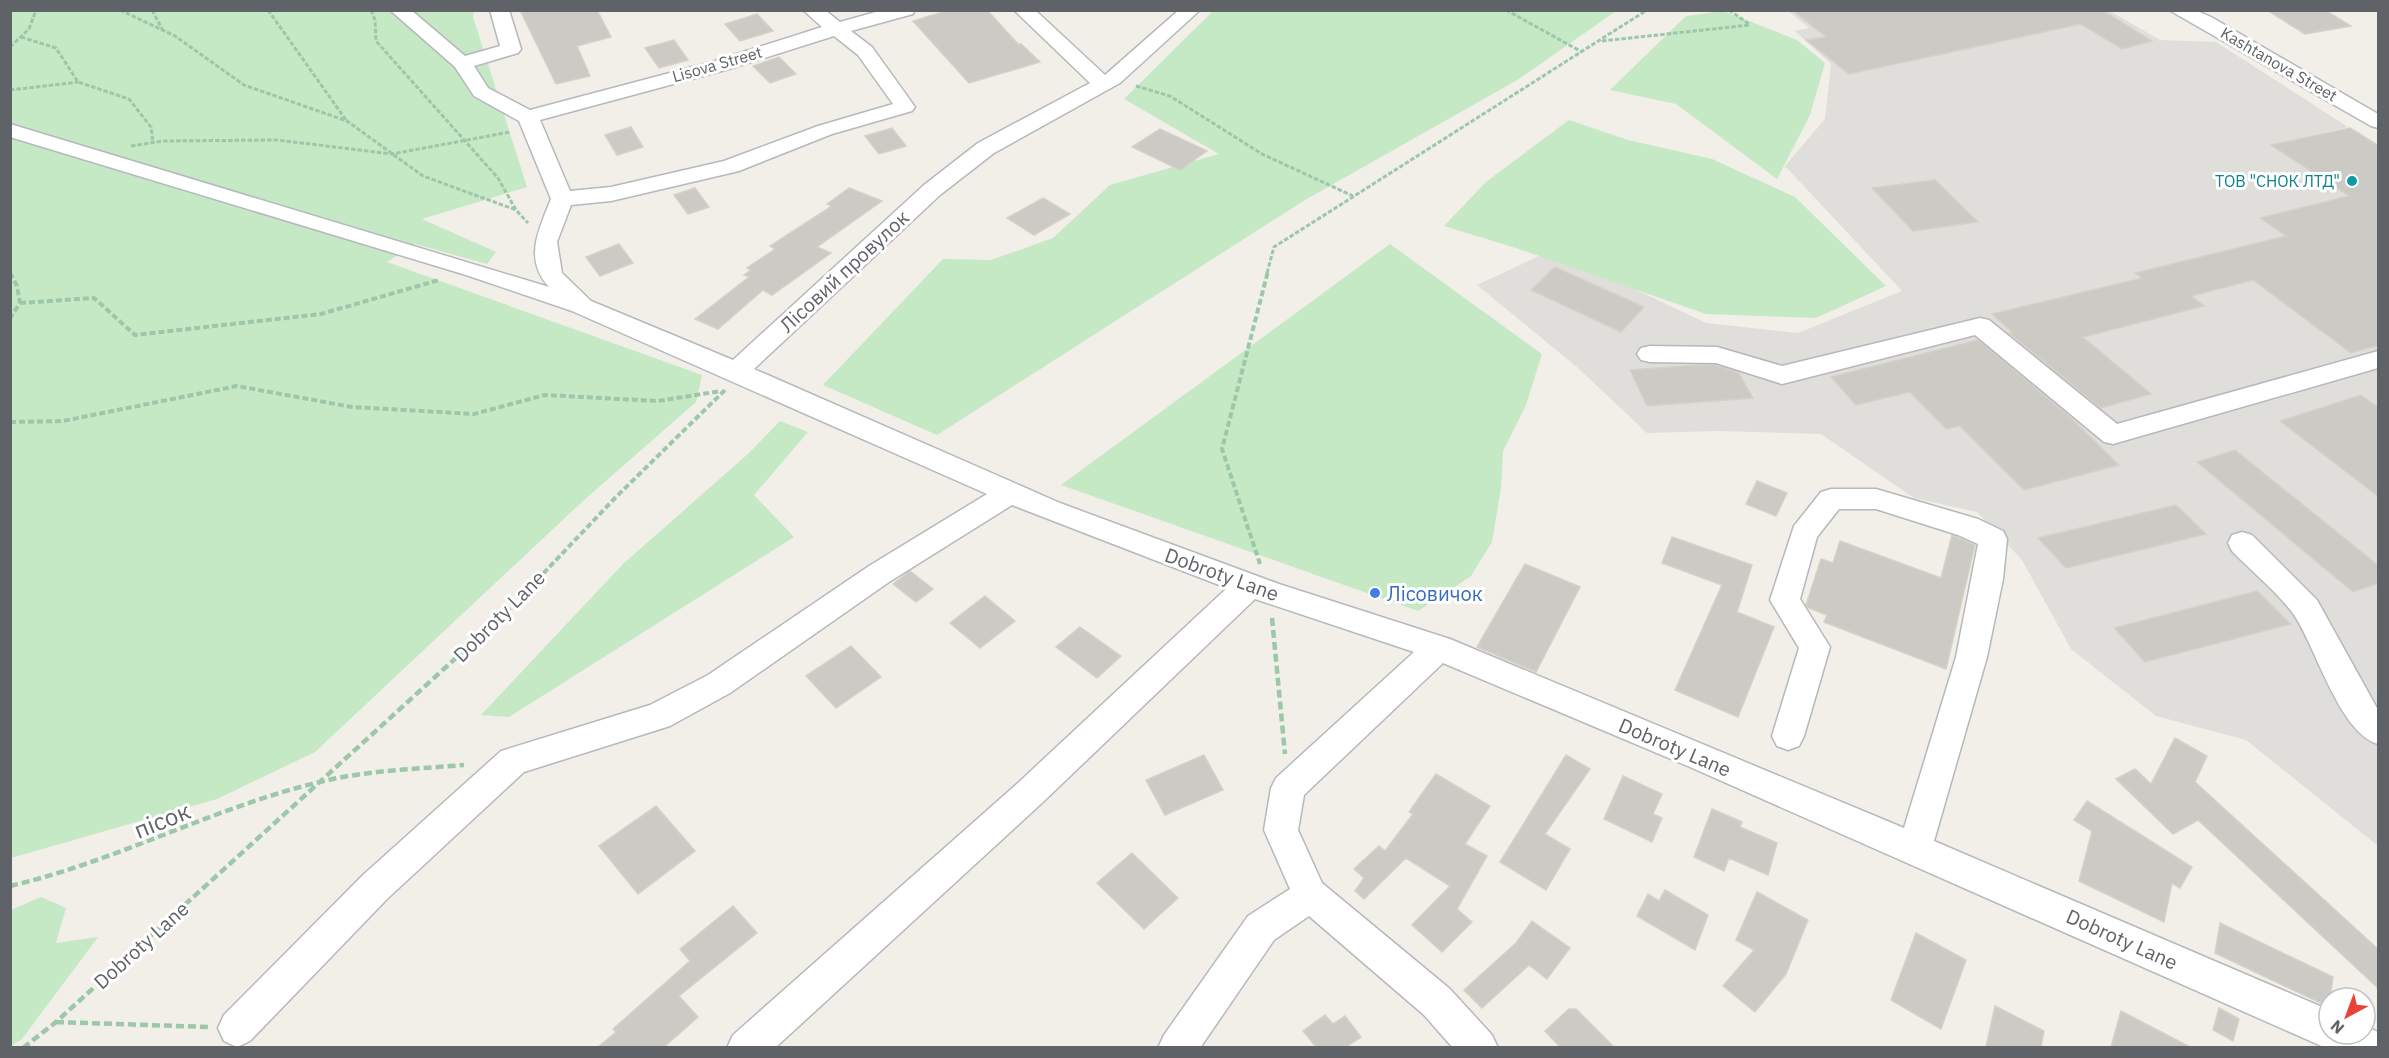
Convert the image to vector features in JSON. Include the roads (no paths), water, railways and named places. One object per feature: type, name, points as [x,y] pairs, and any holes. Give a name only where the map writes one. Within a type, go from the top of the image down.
[{"type":"street","points":[[399,10],[462,63],[481,92],[530,122],[562,199],[545,243],[552,275],[582,307]]},
{"type":"street","points":[[462,63],[511,49],[499,10]]},
{"type":"street","points":[[562,199],[611,194],[731,166],[825,130],[905,107],[866,51],[812,10]]},
{"type":"street","name":"Lisova Street","points":[[530,122],[906,10]]},
{"type":"street","points":[[1023,10],[1108,81]]},
{"type":"street","name":"Лісовий провулок","points":[[731,381],[932,190],[986,148],[1108,81],[1191,10]]},
{"type":"street","name":"Kashtanova Street","points":[[2178,10],[2199,16],[2379,122]]},
{"type":"street","points":[[10,130],[474,270],[582,307],[731,381]]},
{"type":"street","points":[[1650,354],[1717,355],[1782,375],[1980,326],[2113,435],[2372,368]]},
{"type":"street","name":"Dobroty Lane","points":[[731,381],[1010,493],[1260,588],[1439,648],[1915,849],[2317,1024]]},
{"type":"street","points":[[237,1028],[375,887],[513,761],[659,716],[719,684],[879,574],[1010,493]]},
{"type":"street","points":[[1788,736],[1815,647],[1785,600],[1804,534],[1831,499],[1876,499],[1968,527],[1994,539],[1989,582],[1968,673],[1915,849]]},
{"type":"street","points":[[2242,543],[2306,608],[2363,716],[2379,730]]},
{"type":"street","points":[[746,1047],[1260,588]]},
{"type":"street","points":[[1439,648],[1288,788],[1281,830],[1310,894],[1437,1002],[1479,1047]]},
{"type":"street","points":[[1177,1047],[1261,928],[1310,894]]},
{"type":"place","name":"ТОВ \"СНОК ЛТД\"","points":[[2352,181]]},
{"type":"place","name":"Лісовичок","points":[[1375,593]]}]
